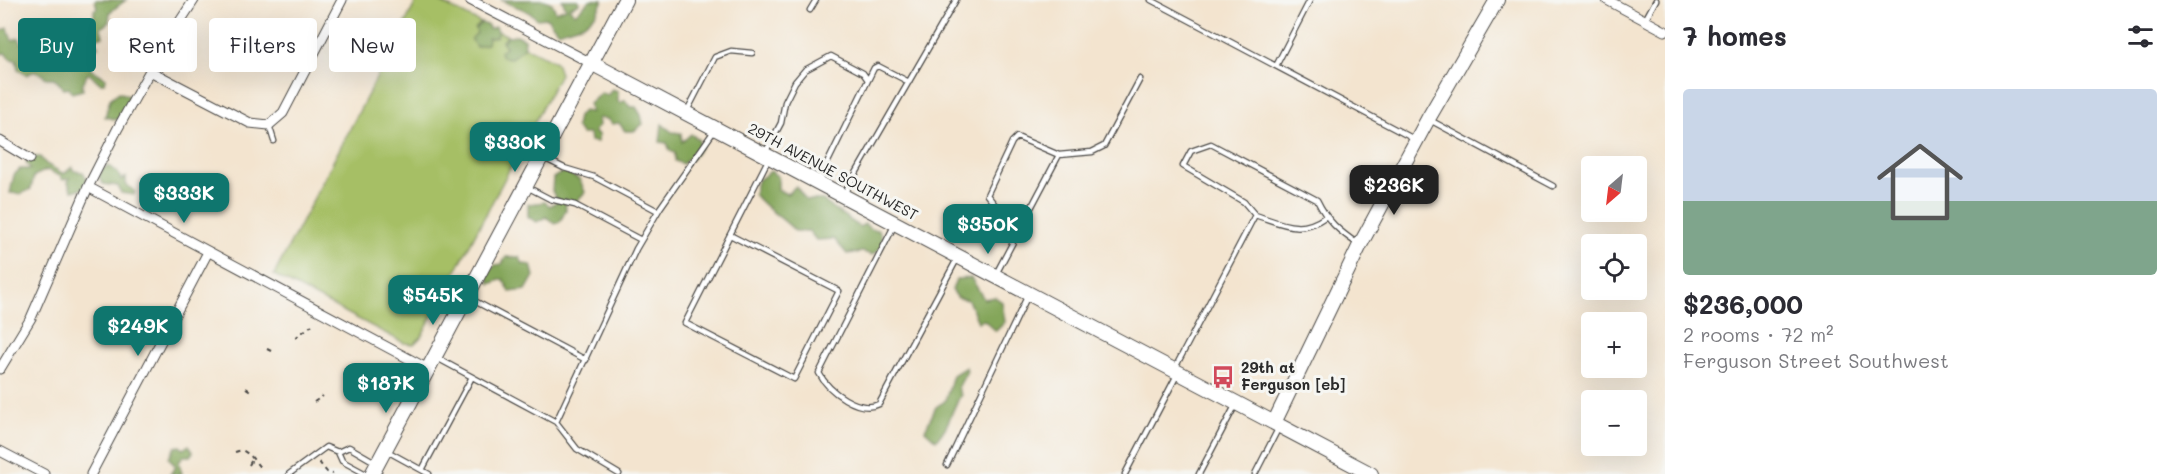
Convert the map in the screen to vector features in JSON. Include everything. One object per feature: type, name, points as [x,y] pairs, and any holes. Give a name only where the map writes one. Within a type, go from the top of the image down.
[{"type":"street","points":[[183,18],[194,0]]},
{"type":"street","points":[[152,72],[250,123],[269,125],[283,113],[342,0]]},
{"type":"street","name":"29TH AVENUE SOUTHWEST","points":[[470,0],[1371,474]]},
{"type":"street","points":[[375,468],[625,0]]},
{"type":"street","points":[[1277,425],[1360,245],[1416,140],[1497,0]]},
{"type":"street","points":[[1607,0],[1665,31]]},
{"type":"street","points":[[0,369],[31,318],[87,187],[149,72]]},
{"type":"street","points":[[0,141],[30,159]]},
{"type":"street","points":[[87,187],[208,252],[431,363]]},
{"type":"street","points":[[91,474],[208,252]]},
{"type":"street","points":[[0,451],[44,474]]},
{"type":"lane","points":[[810,10],[816,0]]},
{"type":"lane","points":[[843,196],[956,0]]},
{"type":"lane","points":[[1151,0],[1416,140]]},
{"type":"lane","points":[[1276,66],[1310,0]]},
{"type":"lane","points":[[1645,20],[1656,0]]},
{"type":"lane","points":[[686,113],[715,57],[731,51],[752,53]]},
{"type":"lane","points":[[730,235],[839,291],[794,379],[685,323],[767,156],[781,123],[785,102],[795,82],[805,70],[831,56],[864,73],[868,80]]},
{"type":"lane","points":[[817,182],[868,80],[878,66],[909,82]]},
{"type":"lane","points":[[1017,232],[987,195],[1012,142],[1017,137],[1059,154],[1092,152],[1104,146],[1140,79]]},
{"type":"lane","points":[[1428,119],[1553,186]]},
{"type":"lane","points":[[269,125],[274,141]]},
{"type":"lane","points":[[556,422],[641,240],[658,211],[715,129]]},
{"type":"lane","points":[[1325,217],[1311,227],[1291,226],[1255,215],[1244,202],[1183,166],[1191,152],[1210,144],[1317,200],[1325,217],[1336,229],[1360,245]]},
{"type":"lane","points":[[995,276],[1059,154]]},
{"type":"lane","points":[[541,157],[564,168],[594,177],[658,211]]},
{"type":"lane","points":[[525,187],[550,199],[575,206],[641,240]]},
{"type":"lane","points":[[1125,474],[1255,215]]},
{"type":"lane","points":[[895,223],[819,373],[839,395],[862,406],[879,404],[958,256]]},
{"type":"lane","points":[[947,465],[1028,294]]},
{"type":"lane","points":[[466,297],[586,360]]},
{"type":"lane","points":[[431,363],[472,377],[556,422],[577,449],[620,474]]},
{"type":"lane","points":[[422,470],[472,377]]},
{"type":"lane","points":[[1199,474],[1236,404]]},
{"type":"lane","points":[[1255,474],[1277,425]]},
{"type":"lane","points":[[289,474],[324,447],[338,452],[349,447],[375,468]]},
{"type":"lane","points":[[385,450],[429,474]]},
{"type":"lane","points":[[338,452],[342,461],[366,474]]},
{"type":"path","points":[[295,338],[312,325]]},
{"type":"path","points":[[267,349],[273,352]]},
{"type":"path","points":[[246,388],[252,392]]},
{"type":"path","points":[[314,402],[322,396]]},
{"type":"path","points":[[235,452],[242,450],[253,458],[262,470]]},
{"type":"path","points":[[249,465],[253,458]]},
{"type":"path","points":[[319,462],[326,473],[333,474]]},
{"type":"green space","points":[[95,0],[126,0],[110,12],[108,23],[101,28],[103,36],[96,39],[94,10],[97,8]]},
{"type":"green space","points":[[417,0],[436,0],[481,23],[475,29],[488,38],[496,37],[498,31],[508,36],[502,41],[515,54],[525,47],[556,62],[560,74],[421,337],[414,344],[404,343],[274,275],[380,72],[416,72],[416,18],[408,18]]},
{"type":"green space","points":[[502,0],[544,0],[552,3],[556,12],[566,8],[562,0],[578,0],[579,3],[569,8],[575,14],[590,0],[603,0],[596,14],[584,24],[558,32],[547,18],[537,19]]},
{"type":"green space","points":[[481,23],[488,25],[489,29],[495,27],[498,31],[496,37],[488,38],[487,44],[476,47],[471,39],[477,33],[475,29]]},
{"type":"green space","points":[[8,28],[12,40],[18,38],[18,69],[16,60],[10,59],[5,53],[0,54],[0,31]]},
{"type":"green space","points":[[517,35],[524,39],[525,47],[511,58],[502,57],[500,52],[506,46],[502,42],[508,36]]},
{"type":"green space","points":[[37,72],[96,72],[106,78],[104,83],[100,83],[88,73],[82,85],[83,90],[72,93],[69,88],[64,89],[54,78],[46,78]]},
{"type":"green space","points":[[612,89],[618,91],[618,101],[621,103],[625,100],[630,107],[636,107],[643,124],[634,131],[625,131],[619,123],[612,124],[607,119],[598,118],[599,125],[594,132],[599,135],[597,142],[590,141],[589,134],[581,134],[576,127],[578,116],[583,111],[591,112],[589,104],[601,93],[608,95]]},
{"type":"green space","points":[[119,92],[129,96],[129,101],[118,120],[105,117],[110,99]]},
{"type":"green space","points":[[662,124],[672,132],[681,133],[682,142],[691,134],[698,139],[701,147],[692,159],[687,159],[683,164],[675,161],[675,153],[670,151],[667,143],[660,142]]},
{"type":"green space","points":[[30,157],[40,157],[46,164],[64,174],[72,167],[74,171],[83,172],[87,179],[84,188],[72,191],[68,182],[70,178],[63,180],[60,176],[47,170],[34,176],[31,189],[21,194],[10,193],[14,175],[20,169],[31,169],[26,163]]},
{"type":"green space","points":[[109,166],[118,173],[121,180],[126,177],[126,184],[135,192],[134,195],[121,193],[118,186],[103,184],[99,177],[102,169]]},
{"type":"green space","points":[[564,171],[580,180],[585,192],[576,202],[565,199],[566,210],[560,222],[555,224],[546,217],[537,222],[528,217],[528,204],[545,202],[550,206],[558,201],[552,191],[553,178]]},
{"type":"green space","points":[[771,171],[778,177],[778,190],[787,194],[796,186],[806,200],[823,200],[859,227],[865,224],[870,229],[879,230],[884,245],[872,255],[863,252],[847,254],[834,239],[816,240],[809,231],[795,231],[754,194],[757,181]]},
{"type":"green space","points":[[506,257],[519,257],[523,264],[531,265],[534,276],[526,290],[510,292],[503,279],[490,284],[487,274],[495,265],[502,264]]},
{"type":"green space","points":[[971,278],[984,299],[995,297],[1002,302],[1005,322],[996,331],[984,320],[978,322],[968,300],[958,298],[952,290],[956,279]]},
{"type":"green space","points":[[966,367],[967,371],[958,388],[961,395],[944,430],[936,440],[925,430],[936,407],[945,401],[953,375]]},
{"type":"green space","points":[[189,445],[193,452],[190,456],[183,456],[179,462],[182,474],[170,474],[176,467],[169,458],[175,447],[180,446],[183,449]]},
{"type":"place","name":"29th at Ferguson [eb]","points":[[1223,377]]}]
